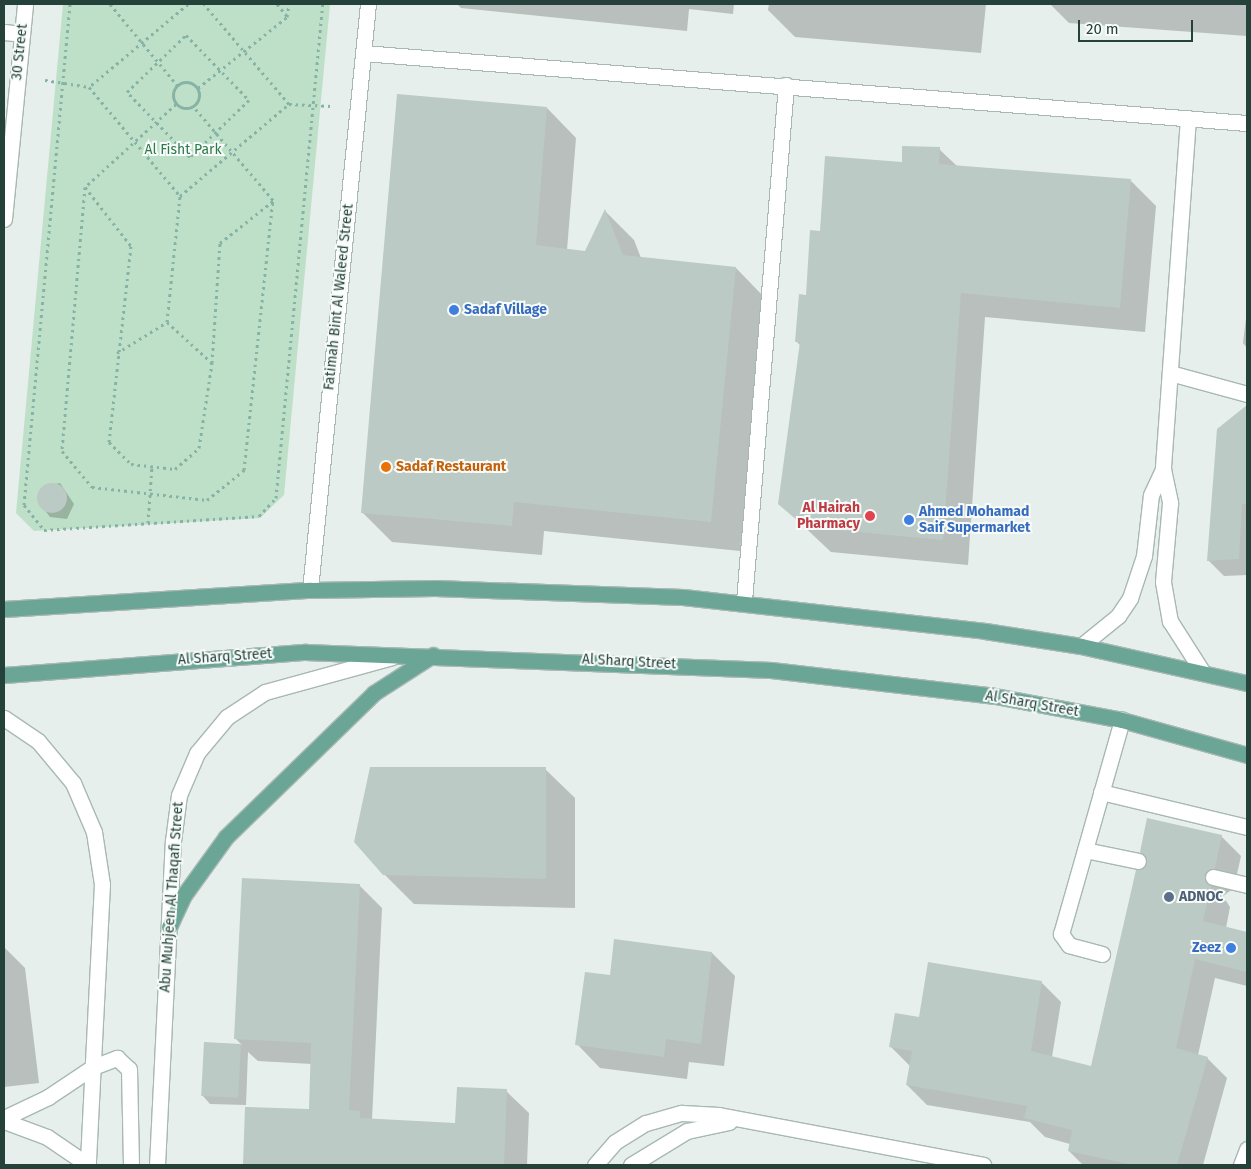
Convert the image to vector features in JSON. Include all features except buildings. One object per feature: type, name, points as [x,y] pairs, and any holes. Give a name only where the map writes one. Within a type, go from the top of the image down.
[{"type":"main road","points":[[4,609],[310,590],[559,591],[744,601],[1081,646],[1247,682]]},
{"type":"main road","name":"Al Sharq Street","points":[[4,675],[306,652],[409,653],[771,670],[995,696],[1122,720],[1247,755]]},
{"type":"main road","points":[[169,927],[184,894],[226,836],[374,693],[434,654]]},
{"type":"street","name":"30 Street","points":[[4,219],[25,4]]},
{"type":"street","name":"Fatimah Bint Al Waleed Street","points":[[310,590],[368,4]]},
{"type":"street","points":[[4,32],[22,34]]},
{"type":"street","points":[[363,53],[1247,123]]},
{"type":"street","points":[[744,601],[786,85]]},
{"type":"street","points":[[1188,118],[1163,469],[1170,503],[1163,562],[1165,602],[1178,640],[1202,671]]},
{"type":"street","points":[[1170,373],[1247,394]]},
{"type":"street","points":[[1081,646],[1118,616],[1130,598],[1144,556],[1151,495],[1163,469]]},
{"type":"street","name":"Abu Muhjeen Al Thaqafi Street","points":[[157,1165],[169,927],[179,795],[197,753],[227,717],[265,692],[409,653]]},
{"type":"street","points":[[4,718],[38,741],[73,783],[94,832],[102,884],[88,1165]]},
{"type":"street","points":[[1102,954],[1069,945],[1061,934],[1122,720]]},
{"type":"street","points":[[1102,792],[1247,828]]},
{"type":"street","points":[[1085,850],[1138,861]]},
{"type":"street","points":[[1213,878],[1247,885]]},
{"type":"street","points":[[4,1120],[48,1097],[93,1067],[117,1058],[129,1069],[131,1165]]},
{"type":"street","points":[[595,1165],[615,1142],[646,1123],[682,1113],[751,1121],[983,1165]]},
{"type":"street","points":[[4,1120],[47,1137],[88,1165]]},
{"type":"street","points":[[630,1165],[687,1131],[751,1121]]},
{"type":"street","points":[[1241,1165],[1247,1149]]},
{"type":"path","points":[[70,4],[24,505],[44,530],[259,516],[276,498],[323,4]]},
{"type":"path","points":[[110,4],[177,85],[176,104],[85,187],[62,452],[92,487],[207,500],[244,470],[273,200],[193,106],[176,104]]},
{"type":"path","points":[[89,87],[188,4]]},
{"type":"path","points":[[204,4],[289,104]]},
{"type":"path","points":[[277,4],[287,17]]},
{"type":"path","points":[[198,88],[287,17],[289,4]]},
{"type":"path","points":[[186,35],[220,70],[249,100],[190,157],[127,92],[186,35]]},
{"type":"path","points":[[18,76],[89,87],[180,196]]},
{"type":"path","points":[[177,85],[188,82],[198,88]]},
{"type":"path","points":[[193,106],[198,101],[198,88]]},
{"type":"path","points":[[167,322],[180,196],[289,104],[358,108]]},
{"type":"path","points":[[85,187],[131,246],[117,353],[109,442],[131,464],[175,469],[198,448],[212,363],[220,243],[273,200]]},
{"type":"path","points":[[117,353],[167,322]]},
{"type":"path","points":[[167,322],[212,363]]},
{"type":"path","points":[[148,523],[152,466]]},
{"type":"green space","name":"Al Fisht Park","points":[[63,4],[330,4],[284,495],[260,518],[34,531],[16,513]]},
{"type":"place","name":"Sadaf Village","points":[[454,310]]},
{"type":"place","name":"Sadaf Restaurant","points":[[386,467]]},
{"type":"place","name":"Al Hairah Pharmacy","points":[[870,516]]},
{"type":"place","name":"Ahmed Mohamad Saif Supermarket","points":[[909,520]]},
{"type":"place","name":"ADNOC","points":[[1169,897]]},
{"type":"place","name":"Zeez","points":[[1231,948]]}]
